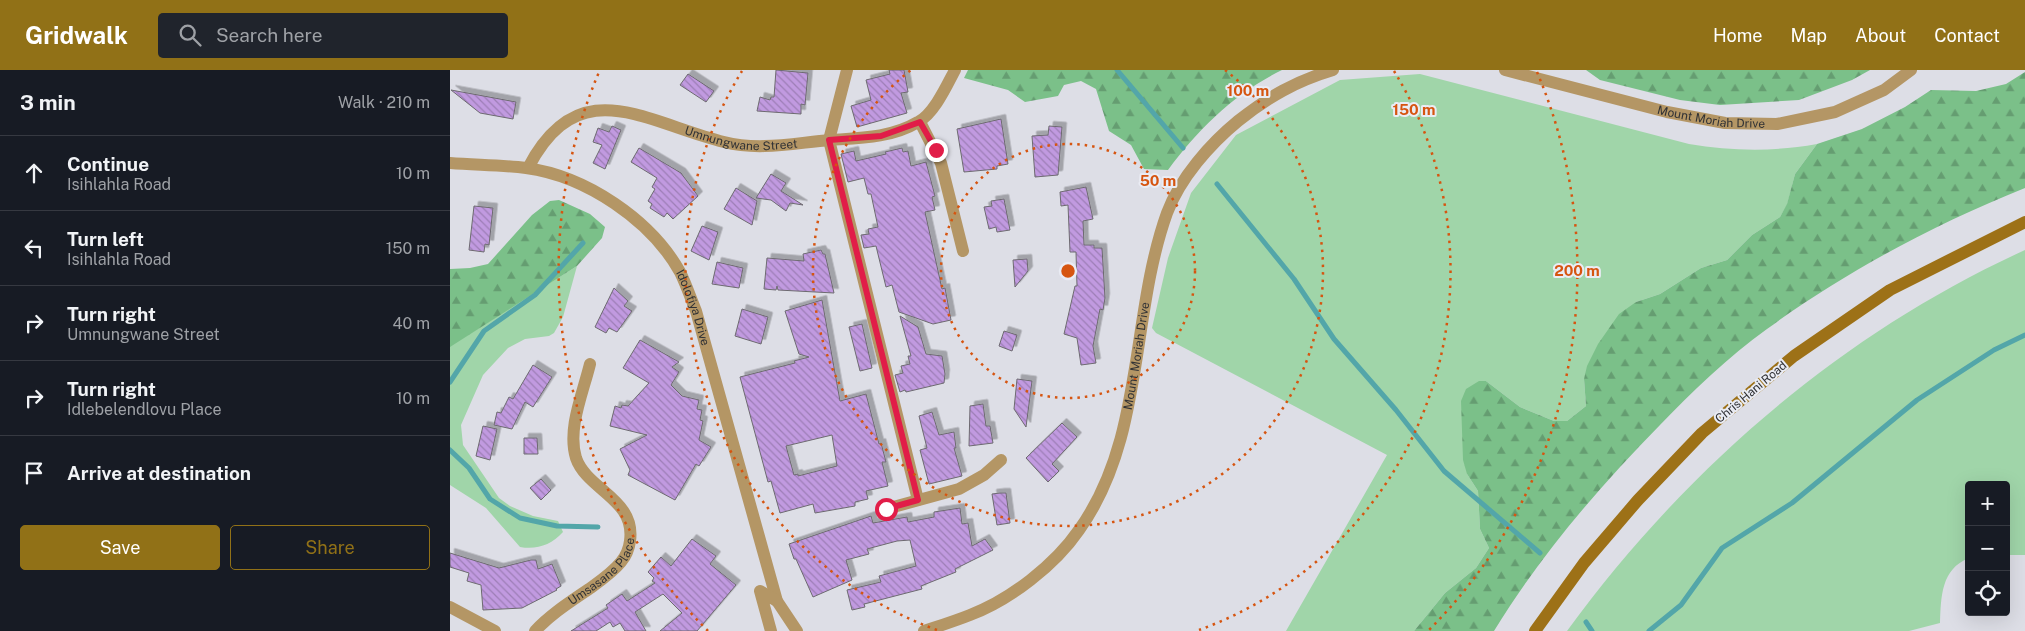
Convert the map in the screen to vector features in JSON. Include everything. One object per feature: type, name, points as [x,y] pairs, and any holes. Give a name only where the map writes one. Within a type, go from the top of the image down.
[{"type":"main road","name":"Chris Hani Road","points":[[1535,631],[1584,563],[1638,500],[1702,433],[1794,356],[1890,290],[2025,222]]},
{"type":"street","points":[[847,70],[829,140],[918,500]]},
{"type":"street","points":[[956,70],[930,112],[920,122],[941,163],[963,251]]},
{"type":"street","name":"Mount Moriah Drive","points":[[924,631],[972,615],[1013,593],[1048,565],[1079,531],[1106,484],[1124,430],[1153,261],[1168,211],[1188,175],[1218,137],[1262,101],[1306,78],[1333,70]]},
{"type":"street","name":"Mount Moriah Drive","points":[[1505,70],[1667,112],[1725,123],[1768,124],[1777,124],[1835,112],[1884,90],[1912,70]]},
{"type":"street","name":"Umnungwane Street","points":[[528,168],[541,144],[556,126],[570,117],[586,111],[609,108],[627,109],[726,143],[754,147],[881,136],[920,122]]},
{"type":"street","name":"Idolofiya Drive","points":[[450,163],[528,168],[566,178],[608,199],[630,214],[658,240],[680,272],[700,326],[777,602],[796,631]]},
{"type":"street","name":"Umsasane Place","points":[[534,631],[547,619],[613,572],[623,560],[629,547],[631,534],[629,521],[623,510],[582,470],[576,458],[574,444],[575,424],[590,364]]},
{"type":"street","points":[[886,509],[950,492],[973,482],[1001,460]]},
{"type":"street","points":[[771,631],[760,591],[777,602]]},
{"type":"street","points":[[450,607],[494,631]]},
{"type":"green space","points":[[968,70],[1282,70],[1249,89],[1219,113],[1192,140],[1168,170],[1144,169],[1131,145],[1109,131],[1096,89],[1081,81],[1064,85],[1058,96],[1025,102],[1008,90],[964,78]]},
{"type":"green space","points":[[1586,70],[1870,70],[1852,80],[1799,100],[1720,105],[1680,100],[1600,80]]},
{"type":"green space","points":[[2025,72],[2025,188],[1924,233],[1859,269],[1797,308],[1738,351],[1672,412],[1592,498],[1550,549],[1494,631],[1414,631],[1445,593],[1476,568],[1489,548],[1480,529],[1478,491],[1467,474],[1463,460],[1461,401],[1466,389],[1479,381],[1486,381],[1520,407],[1554,421],[1567,421],[1586,406],[1584,379],[1587,366],[1598,344],[1619,314],[1636,302],[1660,294],[1701,268],[1727,260],[1752,235],[1780,217],[1787,204],[1795,174],[1817,144],[1862,129],[1905,107],[1931,90],[1976,91],[2006,84]]},
{"type":"green space","points":[[1420,74],[1689,144],[1753,150],[1817,144],[1795,174],[1787,205],[1780,217],[1752,235],[1727,260],[1701,268],[1660,294],[1636,302],[1584,379],[1586,406],[1567,421],[1554,421],[1520,407],[1486,381],[1467,474],[1478,491],[1480,529],[1489,548],[1476,568],[1445,593],[1414,631],[1286,631],[1387,455],[1156,333],[1152,328],[1168,258],[1191,193],[1236,135],[1340,80]]},
{"type":"green space","points":[[559,200],[590,214],[605,227],[602,238],[577,266],[450,347],[450,269],[470,268],[488,264],[532,215],[550,201]]},
{"type":"green space","points":[[2025,250],[2025,555],[2010,555],[2010,481],[1965,481],[1965,560],[1953,569],[1944,585],[1940,623],[1909,631],[1567,631],[1613,571],[1663,515],[1716,461],[1772,411],[1831,364],[1893,322],[1957,284]]},
{"type":"green space","points":[[577,266],[563,317],[554,333],[549,336],[525,339],[508,348],[483,375],[461,425],[463,445],[499,498],[510,506],[533,516],[558,521],[563,532],[543,546],[532,548],[520,547],[486,508],[450,485],[450,346]]},
{"type":"building","points":[[776,70],[808,73],[805,105],[801,104],[801,114],[757,111],[760,97],[770,100],[771,97],[774,97]]},
{"type":"building","points":[[889,70],[904,70],[908,92],[901,93],[907,113],[857,127],[851,106],[871,100],[866,80],[890,74]]},
{"type":"building","points":[[688,74],[714,91],[706,102],[680,85]]},
{"type":"building","points":[[451,90],[516,102],[513,119],[480,113]]},
{"type":"building","points":[[1001,119],[1008,164],[997,166],[997,169],[964,172],[957,129]]},
{"type":"building","points":[[612,126],[621,130],[605,169],[593,163],[602,145],[593,142],[598,128],[609,132]]},
{"type":"building","points":[[1049,126],[1062,127],[1058,175],[1035,177],[1032,136],[1048,135]]},
{"type":"building","points":[[639,148],[681,173],[698,196],[673,219],[667,213],[664,217],[650,208],[652,204],[648,201],[655,189],[652,187],[657,178],[631,162]]},
{"type":"building","points":[[902,148],[903,152],[908,151],[911,166],[926,162],[935,196],[932,197],[935,210],[925,212],[942,289],[945,288],[951,320],[933,324],[899,312],[892,285],[886,287],[876,246],[864,248],[861,235],[869,234],[868,229],[878,227],[871,194],[868,194],[864,178],[848,182],[841,154],[854,151],[856,161]]},
{"type":"building","points":[[771,174],[786,183],[781,191],[803,205],[790,203],[786,211],[771,200],[756,198]]},
{"type":"building","points":[[1086,187],[1093,219],[1083,221],[1084,245],[1094,245],[1094,248],[1102,248],[1105,298],[1103,310],[1100,309],[1093,346],[1096,363],[1081,365],[1077,338],[1064,334],[1075,286],[1077,286],[1076,252],[1070,252],[1068,205],[1061,206],[1060,192]]},
{"type":"building","points":[[736,188],[757,201],[752,225],[724,209]]},
{"type":"building","points":[[1004,199],[1010,230],[997,232],[996,227],[989,229],[984,207],[992,206],[991,201]]},
{"type":"building","points":[[474,206],[493,208],[489,245],[485,244],[484,252],[469,250]]},
{"type":"building","points":[[702,226],[718,232],[709,260],[691,251]]},
{"type":"building","points":[[821,250],[825,254],[834,293],[778,290],[777,286],[776,290],[764,289],[767,258],[804,261],[803,254]]},
{"type":"building","points":[[1027,259],[1028,271],[1015,287],[1013,260]]},
{"type":"building","points":[[717,262],[743,268],[739,288],[712,284]]},
{"type":"building","points":[[614,288],[628,301],[624,306],[632,311],[617,332],[609,328],[606,333],[595,327]]},
{"type":"building","points":[[822,300],[840,401],[866,394],[879,444],[881,443],[886,462],[882,462],[888,486],[866,491],[868,499],[855,502],[855,506],[815,513],[813,504],[780,513],[771,481],[768,482],[740,377],[795,363],[794,361],[809,357],[799,354],[785,311]],"holes":[[[832,435],[837,466],[798,476],[798,474],[794,475],[786,446]]]},
{"type":"building","points":[[742,309],[768,317],[761,344],[735,336]]},
{"type":"building","points":[[900,316],[918,327],[926,354],[942,356],[945,374],[944,383],[900,392],[895,375],[903,373],[901,366],[910,364],[908,356],[911,356]]},
{"type":"building","points":[[862,324],[872,368],[860,371],[849,327]]},
{"type":"building","points":[[1004,331],[1017,335],[1012,351],[999,346]]},
{"type":"building","points":[[640,340],[679,362],[672,367],[679,372],[671,385],[682,396],[699,400],[697,409],[702,410],[700,420],[703,421],[699,440],[711,447],[699,466],[696,464],[675,500],[628,475],[630,470],[620,449],[647,435],[610,426],[615,406],[621,408],[622,405],[628,406],[649,383],[623,368]]},
{"type":"building","points":[[533,365],[552,377],[533,407],[525,402],[512,429],[494,425],[497,412],[501,413],[509,397],[513,399]]},
{"type":"building","points":[[1017,379],[1032,381],[1026,427],[1014,409]]},
{"type":"building","points":[[983,404],[986,426],[990,426],[993,443],[969,446],[970,406]]},
{"type":"building","points":[[932,412],[939,435],[954,432],[956,448],[954,448],[962,476],[929,484],[920,450],[927,448],[919,416]]},
{"type":"building","points":[[1062,423],[1077,437],[1052,464],[1059,471],[1048,482],[1026,458]]},
{"type":"building","points":[[483,426],[497,429],[490,460],[476,456]]},
{"type":"building","points":[[524,438],[537,438],[538,454],[524,454]]},
{"type":"building","points":[[541,479],[551,490],[541,500],[530,488]]},
{"type":"building","points":[[1006,493],[1010,523],[997,525],[992,494]]},
{"type":"building","points":[[960,508],[962,524],[968,523],[972,546],[985,539],[993,550],[955,569],[956,572],[921,586],[922,589],[864,604],[865,607],[852,610],[847,590],[881,582],[879,576],[916,566],[910,540],[897,541],[867,549],[869,554],[846,560],[852,580],[813,597],[796,559],[794,559],[789,544],[871,516],[873,523],[907,517],[908,522],[934,517],[934,512]]},
{"type":"building","points":[[692,539],[716,556],[710,564],[736,585],[697,631],[660,631],[682,613],[663,594],[635,612],[646,631],[625,631],[620,623],[613,627],[610,622],[596,631],[571,631],[608,608],[606,605],[622,594],[627,601],[655,583],[652,581],[654,578],[648,572],[661,557],[671,566]]},
{"type":"building","points":[[450,553],[499,568],[531,560],[536,560],[538,569],[552,564],[561,586],[557,590],[522,608],[483,610],[481,585],[467,581],[469,573],[450,567]]},
{"type":"waterway","points":[[1117,70],[1183,148]]},
{"type":"waterway","points":[[1217,184],[1294,279],[1334,339],[1396,410],[1444,471],[1540,553]]},
{"type":"waterway","points":[[450,382],[484,331],[535,295],[583,243]]},
{"type":"waterway","points":[[1649,631],[1681,605],[1722,548],[1792,503],[1917,400],[1994,350],[2025,335]]},
{"type":"waterway","points":[[450,450],[469,468],[490,499],[520,518],[557,526],[598,527]]},
{"type":"waterway","points":[[1586,622],[1592,631]]},
{"type":"route","points":[[886,509],[918,500],[829,140],[881,136],[920,122],[936,150]]}]
